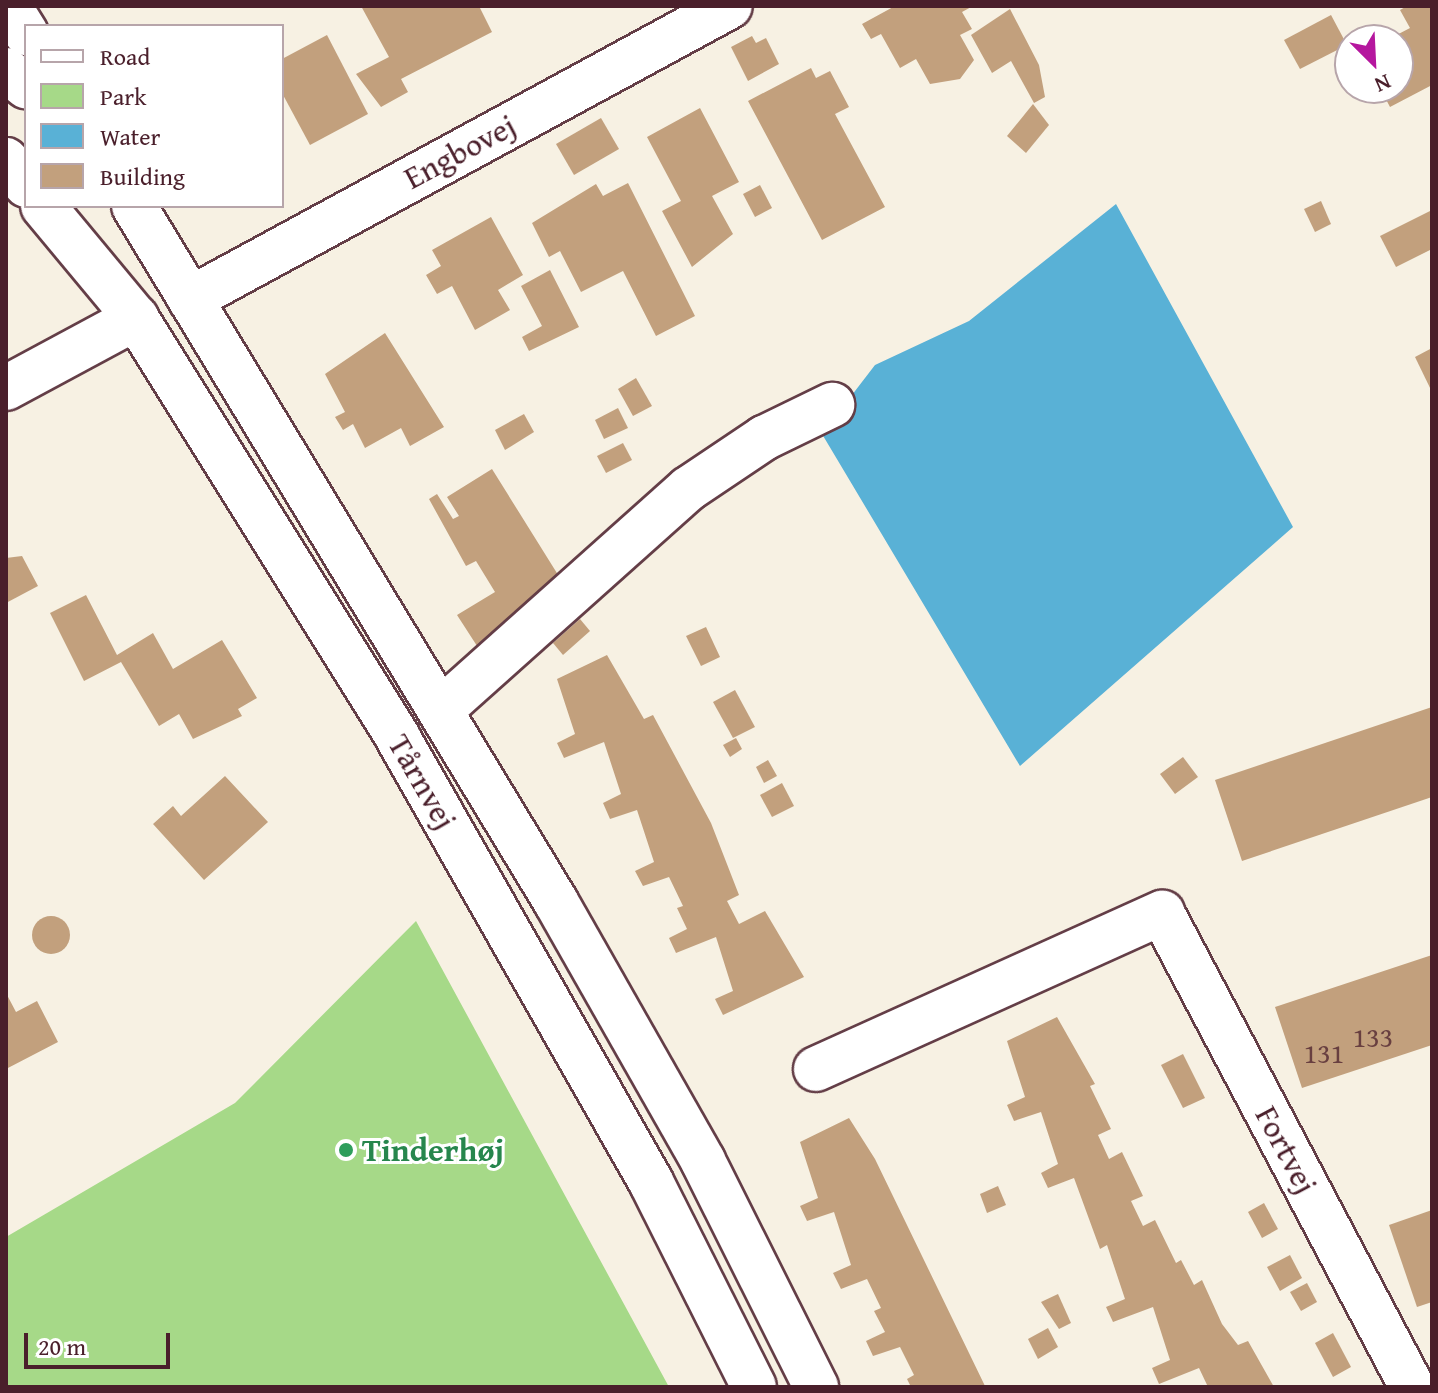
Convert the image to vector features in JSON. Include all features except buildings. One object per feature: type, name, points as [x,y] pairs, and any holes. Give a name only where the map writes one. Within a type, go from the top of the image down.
[{"type":"street","points":[[9,6],[24,30]]},
{"type":"street","name":"Engbovej","points":[[190,299],[730,6]]},
{"type":"street","points":[[6,70],[24,84]]},
{"type":"street","points":[[6,160],[24,182]]},
{"type":"street","name":"Tårnvej","points":[[45,208],[136,318],[398,738],[651,1182],[754,1387]]},
{"type":"street","name":"Tårnvej","points":[[135,208],[443,708],[703,1161],[816,1387]]},
{"type":"street","points":[[6,388],[136,318]]},
{"type":"street","points":[[443,708],[688,489],[764,438],[832,405]]},
{"type":"street","name":"Fortvej","points":[[816,1069],[1162,913],[1412,1387]]},
{"type":"green space","name":"Tinderhøj","points":[[416,921],[669,1387],[6,1387],[6,1237],[235,1103]]},
{"type":"water","points":[[1116,204],[1293,527],[1020,766],[822,434],[875,365],[969,321]]},
{"type":"place","name":"Tinderhøj","points":[[346,1150]]}]
